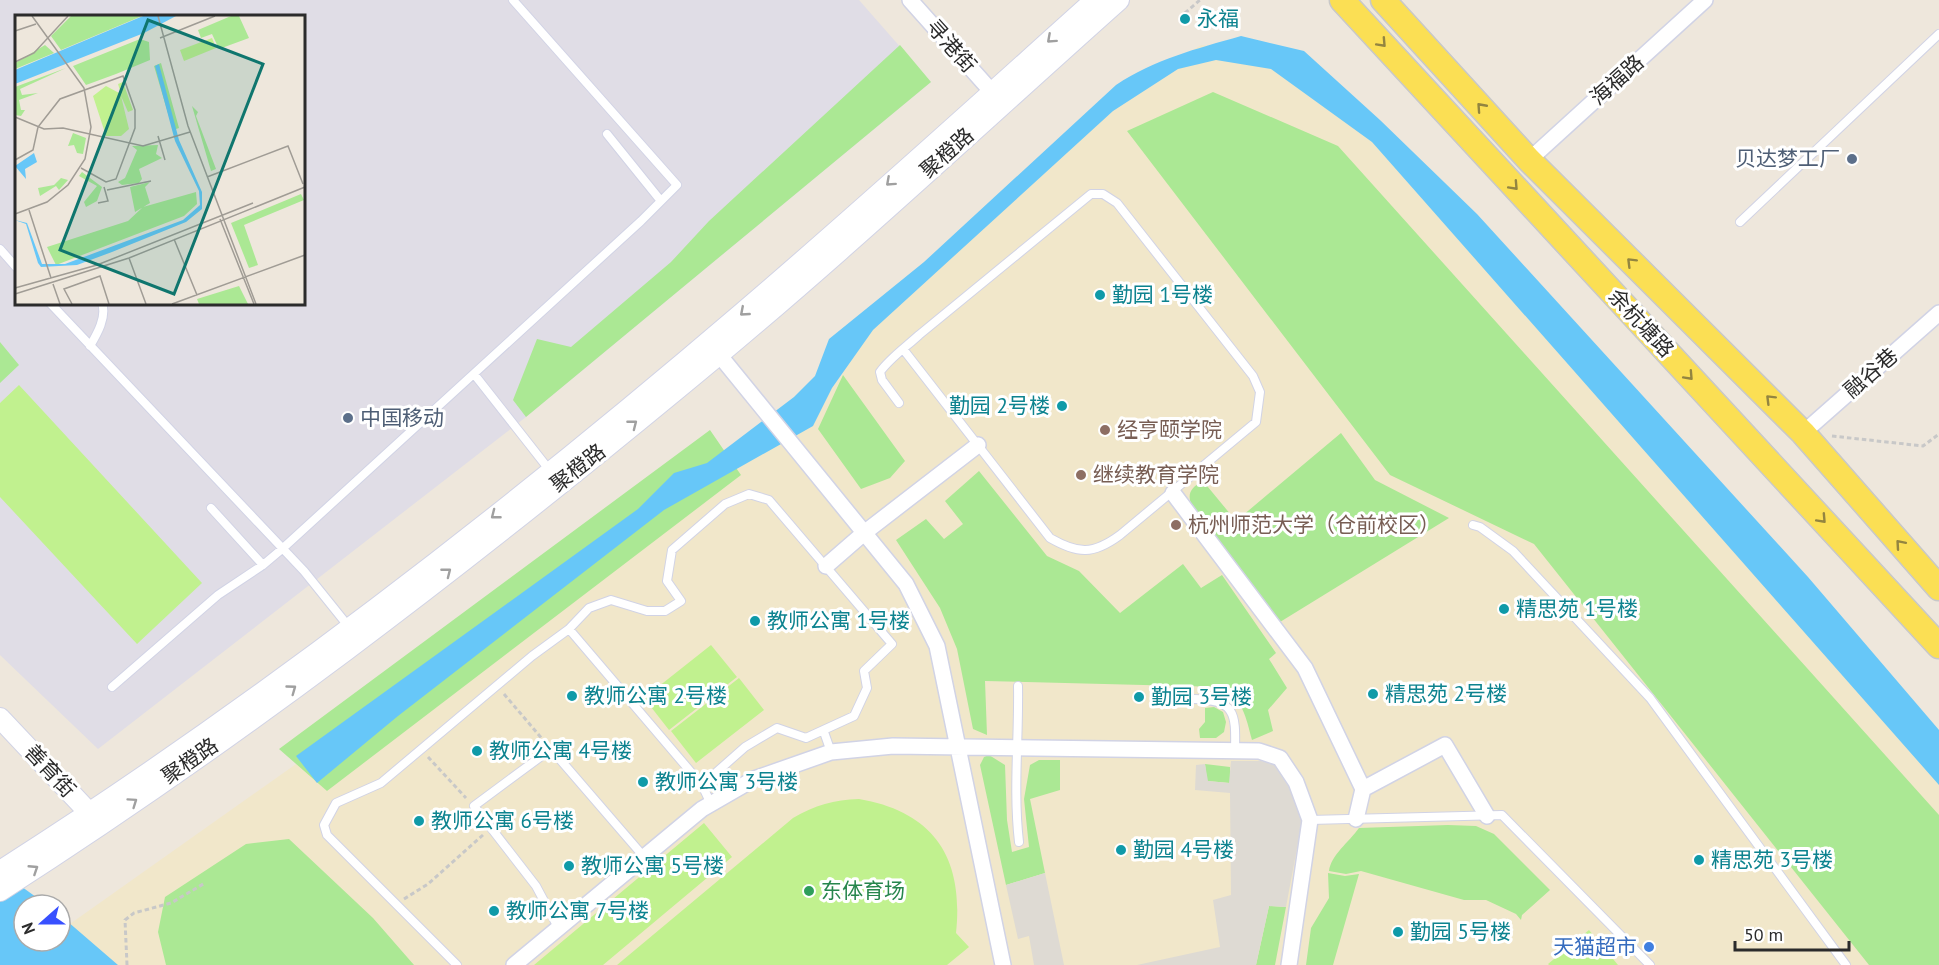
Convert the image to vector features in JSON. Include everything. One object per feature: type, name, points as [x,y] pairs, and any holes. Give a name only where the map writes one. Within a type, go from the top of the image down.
[{"type":"main road","name":"余杭塘路","points":[[1342,0],[1939,646]]},
{"type":"main road","name":"余杭塘路","points":[[1383,0],[1529,160],[1803,433],[1939,588]]},
{"type":"street","name":"寻港街","points":[[910,0],[992,92]]},
{"type":"street","name":"聚橙路","points":[[714,348],[1095,0]]},
{"type":"street","name":"聚橙路","points":[[0,891],[68,848],[95,819],[211,729],[354,634],[556,477],[714,348],[1119,0]]},
{"type":"street","name":"海福路","points":[[1529,160],[1698,2]]},
{"type":"street","name":"融谷巷","points":[[1803,433],[1939,313]]},
{"type":"street","points":[[714,348],[906,584],[937,646],[1003,965]]},
{"type":"street","points":[[826,566],[864,533],[978,445]]},
{"type":"street","points":[[1173,493],[1305,668],[1363,789],[1356,819]]},
{"type":"street","name":"善育街","points":[[0,718],[95,819]]},
{"type":"street","points":[[1363,789],[1445,745],[1487,816]]},
{"type":"street","points":[[514,965],[711,804],[753,779],[831,752],[893,746],[1235,750],[1259,751],[1280,758],[1296,782],[1310,820],[1289,965]]},
{"type":"street","name":"聚橙路","points":[[0,871],[47,842],[95,819]]},
{"type":"lane","points":[[112,687],[218,595],[263,566],[677,185],[513,0]]},
{"type":"lane","points":[[1740,222],[1939,34]]},
{"type":"lane","points":[[607,134],[661,201]]},
{"type":"lane","points":[[899,403],[882,380],[880,372],[903,349],[1091,194],[1103,194],[1117,203],[1253,376],[1260,392],[1256,422],[1173,493],[1106,545],[1087,551],[1068,548],[1050,538],[903,349]]},
{"type":"lane","points":[[0,249],[15,266]]},
{"type":"lane","points":[[51,304],[304,571],[354,634]]},
{"type":"lane","points":[[90,346],[99,330],[102,304]]},
{"type":"lane","points":[[474,374],[556,477]]},
{"type":"lane","points":[[457,965],[394,905],[327,835],[324,825],[336,803],[381,783],[569,629],[589,608],[612,600],[646,612],[665,611],[681,601],[667,581],[672,550],[725,504],[749,494],[769,500],[892,644],[864,671],[867,688],[854,716],[824,732],[806,738],[777,728],[745,747],[702,785]]},
{"type":"lane","points":[[211,508],[263,566]]},
{"type":"lane","points":[[1473,525],[1480,527],[1513,551],[1650,698],[1846,965]]},
{"type":"lane","points":[[569,629],[702,785],[711,804]]},
{"type":"lane","points":[[1018,686],[1019,747],[1015,789],[1019,842]]},
{"type":"lane","points":[[1193,699],[1217,700],[1226,705],[1236,726],[1235,750]]},
{"type":"lane","points":[[824,732],[831,752]]},
{"type":"lane","points":[[559,929],[536,886],[474,806],[551,749],[645,858]]},
{"type":"lane","points":[[1310,820],[1502,815],[1650,965]]},
{"type":"path","points":[[1185,13],[1200,0]]},
{"type":"path","points":[[1803,433],[1923,446],[1939,434]]},
{"type":"path","points":[[497,686],[551,749]]},
{"type":"path","points":[[422,748],[437,770],[474,806]]},
{"type":"path","points":[[394,905],[428,884],[491,828]]},
{"type":"path","points":[[128,965],[124,920],[134,913],[171,903],[205,884]]},
{"type":"shaded area","points":[[0,0],[859,0],[931,82],[526,417],[98,749],[0,655]]},
{"type":"shaded area","name":"杭州师范大学（仓前校区）","points":[[1201,45],[1289,55],[1337,90],[1939,768],[1939,965],[3,965],[32,953],[72,953],[72,923],[576,566],[744,454],[859,334],[1098,109]]},
{"type":"shaded area","points":[[1231,761],[1261,761],[1275,765],[1294,795],[1302,821],[1286,907],[1269,906],[1256,965],[1137,965],[1220,947],[1213,900],[1231,895],[1230,793],[1195,790],[1196,765],[1205,764],[1208,781],[1229,783]]},
{"type":"shaded area","points":[[1045,873],[1064,965],[1034,965],[1029,936],[1018,939],[1006,885]]},
{"type":"green space","points":[[900,45],[931,82],[526,417],[513,400],[537,339],[571,347],[671,262],[709,221]]},
{"type":"green space","points":[[1213,92],[1338,146],[1939,815],[1939,965],[1869,965],[1534,544],[1390,475],[1127,131]]},
{"type":"green space","points":[[0,342],[19,365],[0,383]]},
{"type":"green space","points":[[843,375],[905,461],[890,478],[861,489],[818,429]]},
{"type":"green space","points":[[19,385],[202,583],[137,644],[0,497],[0,403]]},
{"type":"green space","points":[[710,430],[741,475],[327,791],[279,749]]},
{"type":"green space","points":[[1341,433],[1375,480],[1449,518],[1280,622],[1194,510],[1190,501],[1190,493],[1203,481],[1236,521]]},
{"type":"green space","points":[[979,471],[1047,556],[1079,571],[1120,613],[1183,564],[1201,588],[1222,575],[1276,653],[1269,659],[1287,688],[1268,710],[1273,731],[1252,740],[1239,703],[1222,687],[985,681],[987,735],[973,729],[957,649],[940,608],[896,540],[926,519],[944,539],[963,524],[945,501]]},
{"type":"green space","points":[[711,645],[737,677],[669,730],[644,698]]},
{"type":"green space","points":[[739,678],[764,710],[696,763],[671,731]]},
{"type":"green space","points":[[1214,707],[1223,712],[1226,722],[1224,732],[1216,738],[1200,738],[1199,729],[1205,722],[1205,708]]},
{"type":"green space","points":[[989,755],[1005,765],[1007,820],[1012,852],[1029,847],[1024,799],[1030,765],[1039,760],[1060,760],[1060,790],[1030,799],[1045,873],[1006,885],[980,765],[984,757]]},
{"type":"green space","points":[[1205,764],[1230,767],[1230,783],[1207,781]]},
{"type":"green space","points":[[859,799],[885,805],[907,815],[925,828],[939,843],[949,862],[955,883],[956,933],[969,947],[947,965],[617,965],[793,818],[825,804]]},
{"type":"green space","points":[[704,823],[732,857],[603,965],[534,965]]},
{"type":"green space","points":[[1476,826],[1494,834],[1550,890],[1522,915],[1521,920],[1516,914],[1486,900],[1464,900],[1361,871],[1346,874],[1329,871],[1337,854],[1359,828]]},
{"type":"green space","points":[[289,839],[373,918],[414,965],[166,965],[158,932],[165,897],[246,844]]},
{"type":"green space","points":[[1328,873],[1345,876],[1359,874],[1333,965],[1306,965],[1311,928],[1329,898]]},
{"type":"green space","points":[[1269,906],[1286,907],[1275,965],[1256,965]]},
{"type":"green space","points":[[1589,930],[1618,965],[1548,964]]},
{"type":"water","points":[[1241,36],[1304,51],[1380,120],[1477,214],[1808,577],[1939,730],[1939,785],[1372,142],[1271,69],[1216,60],[1178,69],[1113,111],[873,330],[832,388],[813,426],[664,510],[398,716],[317,783],[296,756],[638,509],[674,473],[707,463],[794,397],[815,376],[829,339],[924,262],[1116,85],[1161,61]]},
{"type":"water","points":[[0,871],[30,893],[12,893],[12,953],[72,953],[72,925],[118,965],[0,965]]},
{"type":"place","name":"永福","points":[[1185,19]]},
{"type":"place","name":"贝达梦工厂","points":[[1852,159]]},
{"type":"place","name":"勤园 1号楼","points":[[1100,295]]},
{"type":"place","name":"勤园 2号楼","points":[[1062,406]]},
{"type":"place","name":"中国移动","points":[[348,418]]},
{"type":"place","name":"经亨颐学院","points":[[1105,430]]},
{"type":"place","name":"继续教育学院","points":[[1081,475]]},
{"type":"place","name":"杭州师范大学（仓前校区）","points":[[1176,525]]},
{"type":"place","name":"精思苑 1号楼","points":[[1504,609]]},
{"type":"place","name":"教师公寓 1号楼","points":[[755,621]]},
{"type":"place","name":"精思苑 2号楼","points":[[1373,694]]},
{"type":"place","name":"教师公寓 2号楼","points":[[572,696]]},
{"type":"place","name":"勤园 3号楼","points":[[1139,697]]},
{"type":"place","name":"教师公寓 4号楼","points":[[477,751]]},
{"type":"place","name":"教师公寓 3号楼","points":[[643,782]]},
{"type":"place","name":"教师公寓 6号楼","points":[[419,821]]},
{"type":"place","name":"勤园 4号楼","points":[[1121,850]]},
{"type":"place","name":"精思苑 3号楼","points":[[1699,860]]},
{"type":"place","name":"教师公寓 5号楼","points":[[569,866]]},
{"type":"place","name":"东体育场","points":[[809,891]]},
{"type":"place","name":"教师公寓 7号楼","points":[[494,911]]},
{"type":"place","name":"勤园 5号楼","points":[[1398,932]]},
{"type":"place","name":"天猫超市","points":[[1649,947]]}]
